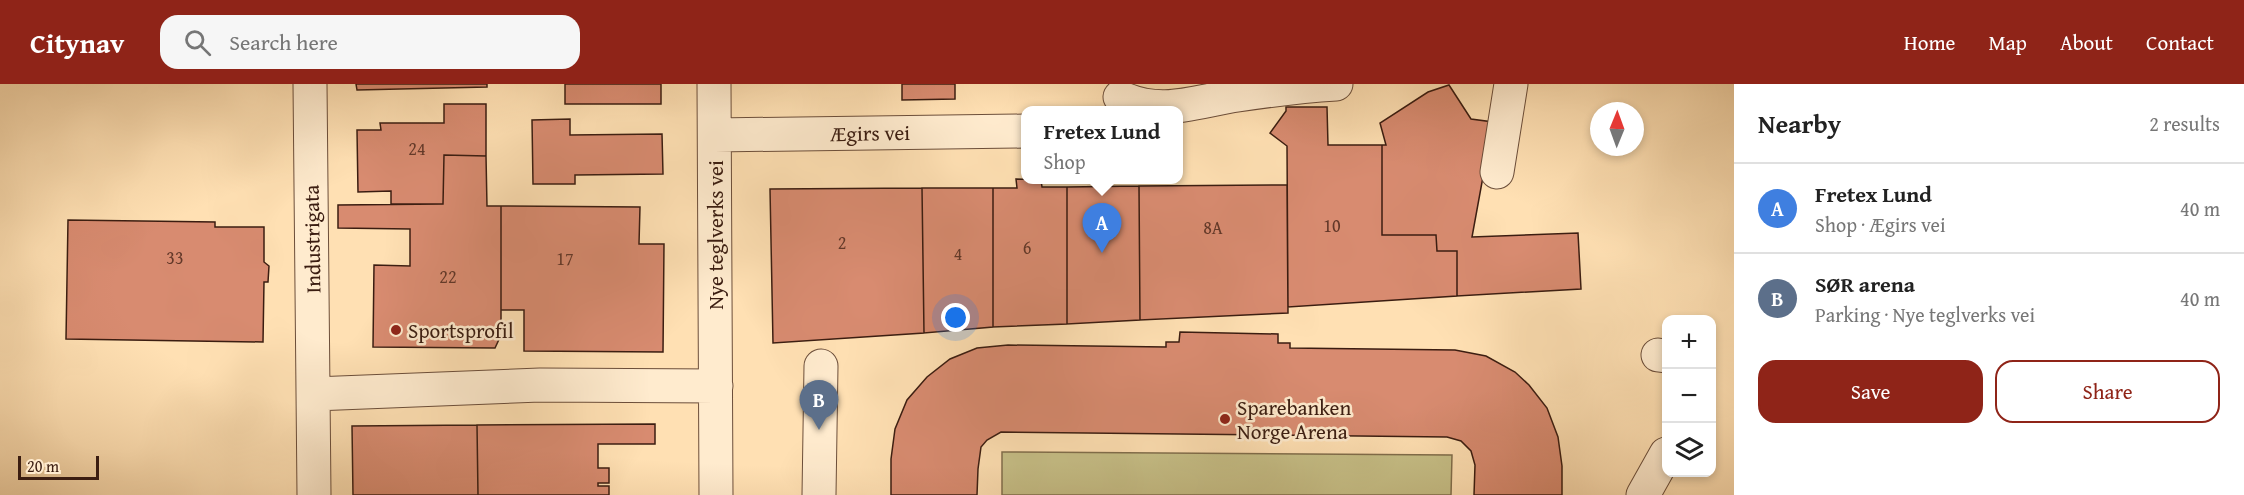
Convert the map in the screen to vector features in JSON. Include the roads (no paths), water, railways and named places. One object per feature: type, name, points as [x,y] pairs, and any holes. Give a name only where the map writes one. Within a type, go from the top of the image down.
[{"type":"street","name":"Industrigata","points":[[310,84],[314,495]]},
{"type":"street","name":"Nye teglverks vei","points":[[714,84],[716,495]]},
{"type":"street","points":[[1117,97],[1142,106],[1182,106],[1265,91],[1336,84]]},
{"type":"street","points":[[1497,172],[1511,84]]},
{"type":"street","name":"Ægirs vei","points":[[715,135],[1021,131]]},
{"type":"street","points":[[819,495],[820,366]]},
{"type":"street","points":[[314,394],[510,386],[716,386]]},
{"type":"street","points":[[1643,495],[1662,461]]},
{"type":"place","name":"Fretex Lund","points":[[1102,253]]},
{"type":"place","name":"Sportsprofil","points":[[396,330]]},
{"type":"place","name":"Sparebanken Norge Arena","points":[[1225,419]]},
{"type":"place","name":"SØR arena","points":[[819,430]]}]
